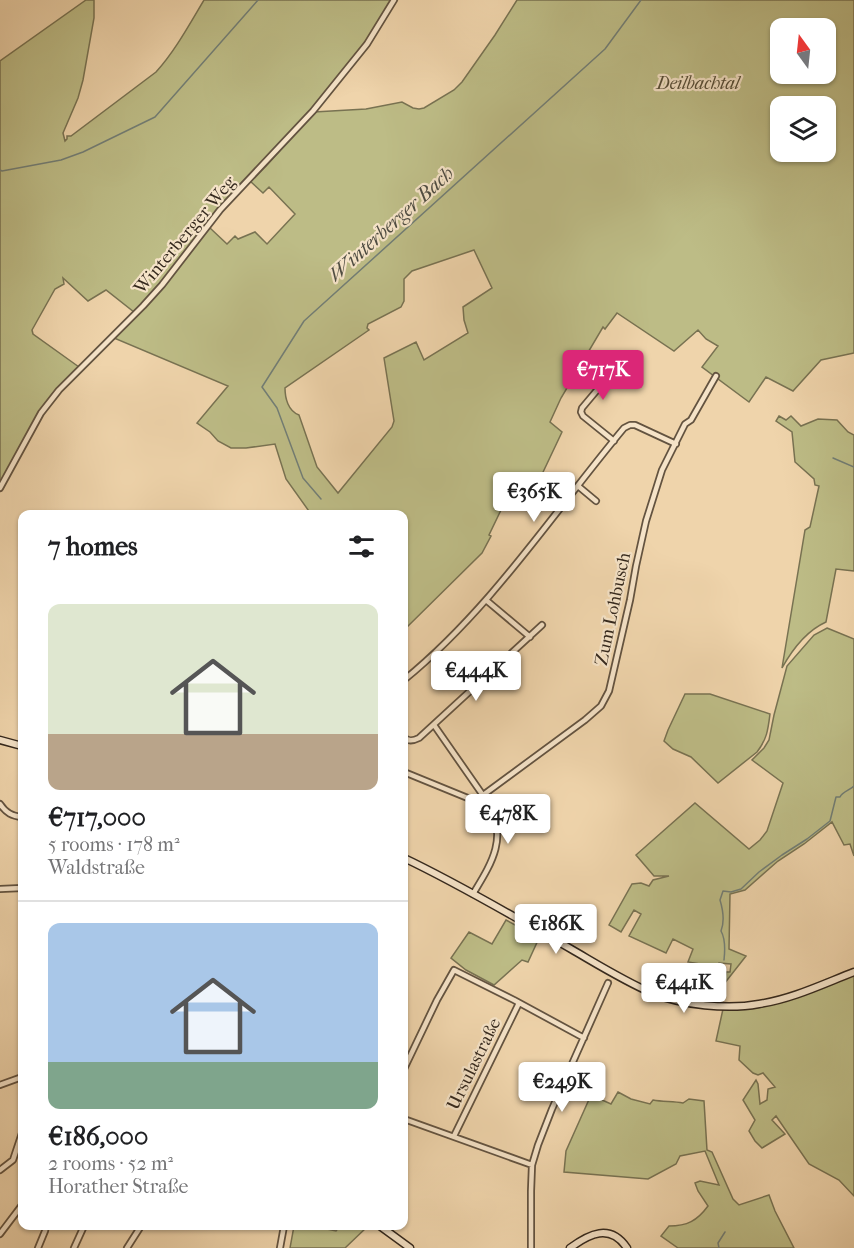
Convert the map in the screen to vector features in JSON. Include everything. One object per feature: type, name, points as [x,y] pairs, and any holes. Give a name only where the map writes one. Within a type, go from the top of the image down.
[{"type":"main road","points":[[0,740],[18,745]]},
{"type":"main road","points":[[408,860],[651,993],[673,1000],[696,1004],[759,1005],[854,972]]},
{"type":"main road","points":[[385,1230],[410,1248]]},
{"type":"main road","points":[[570,1248],[589,1235],[602,1233],[615,1236],[627,1248]]},
{"type":"street","name":"Winterberger Weg","points":[[0,488],[41,413],[59,390],[143,306],[220,210],[313,111],[367,44],[394,0]]},
{"type":"street","points":[[614,441],[581,412],[619,364],[629,357]]},
{"type":"street","name":"Zum Lohbusch","points":[[408,774],[475,801],[585,720],[605,701],[609,692],[646,521],[662,470],[685,424],[691,420],[716,376]]},
{"type":"street","points":[[408,676],[459,630],[486,600],[624,428],[635,425],[676,444]]},
{"type":"street","points":[[578,486],[596,501]]},
{"type":"street","points":[[486,600],[530,637]]},
{"type":"street","points":[[408,740],[419,738],[542,625]]},
{"type":"street","points":[[434,725],[494,813],[497,848],[489,868],[473,894]]},
{"type":"street","points":[[0,804],[6,813],[18,817]]},
{"type":"street","points":[[0,889],[18,888]]},
{"type":"street","points":[[408,1061],[454,970],[584,1038]]},
{"type":"street","points":[[531,1248],[532,1165],[552,1109],[608,983]]},
{"type":"street","name":"Ursulastraße","points":[[454,1136],[519,1003]]},
{"type":"street","points":[[0,1085],[18,1078]]},
{"type":"street","points":[[408,1120],[532,1165]]},
{"type":"street","points":[[0,1170],[13,1160],[18,1145]]},
{"type":"street","points":[[0,1234],[18,1210]]},
{"type":"street","points":[[38,1248],[45,1230]]},
{"type":"street","points":[[74,1248],[82,1230]]},
{"type":"street","points":[[127,1248],[138,1230]]},
{"type":"street","points":[[280,1248],[283,1230]]},
{"type":"green space","points":[[86,0],[94,0],[94,18],[83,80],[63,133],[65,141],[67,136],[71,136],[156,72],[176,47],[204,0],[392,0],[366,42],[309,112],[218,209],[161,283],[134,312],[106,290],[88,301],[63,278],[64,284],[55,289],[32,330],[33,334],[79,367],[53,393],[40,411],[0,489],[0,61]]},
{"type":"green space","name":"Deilbachtal","points":[[517,0],[854,0],[854,353],[821,360],[793,391],[766,377],[749,402],[702,367],[718,346],[706,339],[698,330],[674,351],[617,313],[605,329],[603,327],[561,398],[550,422],[562,432],[535,489],[523,480],[506,510],[502,508],[482,553],[408,626],[408,510],[308,510],[286,479],[275,444],[231,448],[218,441],[197,423],[228,386],[114,338],[164,286],[209,227],[227,244],[235,236],[238,239],[255,232],[267,244],[295,214],[269,187],[263,193],[250,181],[314,112],[366,109],[402,102],[419,109],[454,90],[495,35]],"holes":[[[474,250],[492,288],[463,307],[468,333],[424,360],[416,342],[384,358],[394,421],[392,427],[338,493],[317,467],[299,415],[288,404],[285,388],[369,330],[368,324],[401,307],[404,301],[404,279],[412,271]]]},
{"type":"green space","points":[[779,416],[786,420],[791,416],[801,426],[818,419],[837,420],[854,435],[854,571],[836,569],[826,622],[812,630],[800,642],[782,668],[805,530],[810,527],[819,486],[815,485],[814,479],[795,462],[792,432],[776,421]]},
{"type":"green space","points":[[827,628],[854,639],[854,856],[850,844],[844,845],[832,822],[778,861],[745,890],[730,894],[729,949],[746,956],[724,984],[726,972],[730,972],[731,964],[719,963],[718,967],[688,962],[693,949],[673,939],[666,953],[629,936],[641,914],[634,910],[621,932],[609,925],[632,884],[641,883],[649,886],[653,880],[669,876],[654,876],[636,855],[695,803],[749,849],[767,831],[783,783],[752,760],[769,740],[787,666],[814,635]]},
{"type":"green space","points":[[685,694],[710,694],[770,714],[763,743],[757,752],[718,783],[691,757],[673,749],[664,741]]},
{"type":"green space","points":[[506,920],[539,938],[528,962],[522,960],[494,985],[466,970],[451,958],[469,932],[492,944]]},
{"type":"green space","points":[[854,974],[854,1196],[839,1180],[809,1164],[776,1116],[772,1120],[785,1134],[762,1148],[755,1141],[749,1131],[755,1120],[743,1100],[756,1080],[760,1104],[767,1100],[768,1089],[775,1087],[763,1073],[758,1075],[753,1073],[739,1060],[740,1046],[716,1041],[723,1009],[761,1006]]},
{"type":"green space","points":[[618,1092],[631,1099],[650,1104],[653,1100],[683,1103],[689,1099],[704,1101],[707,1150],[712,1152],[733,1199],[739,1205],[769,1195],[794,1248],[678,1248],[661,1236],[669,1226],[686,1224],[696,1219],[708,1206],[695,1183],[700,1181],[719,1185],[705,1151],[680,1156],[676,1164],[648,1179],[564,1172],[566,1151],[591,1095],[611,1104]]},
{"type":"green space","points":[[293,1230],[364,1230],[345,1248],[290,1248]]},
{"type":"waterway","points":[[0,170],[61,160],[83,152],[155,117],[258,0]]},
{"type":"waterway","name":"Winterberger Bach","points":[[321,499],[303,478],[277,408],[262,387],[304,321],[605,49],[641,0]]},
{"type":"waterway","points":[[833,458],[854,467]]},
{"type":"waterway","points":[[724,960],[721,931],[723,915],[720,900],[723,891],[731,892],[741,889],[759,872],[830,821],[836,797],[840,797],[854,786]]},
{"type":"waterway","points":[[719,1248],[718,1243],[725,1232]]}]
